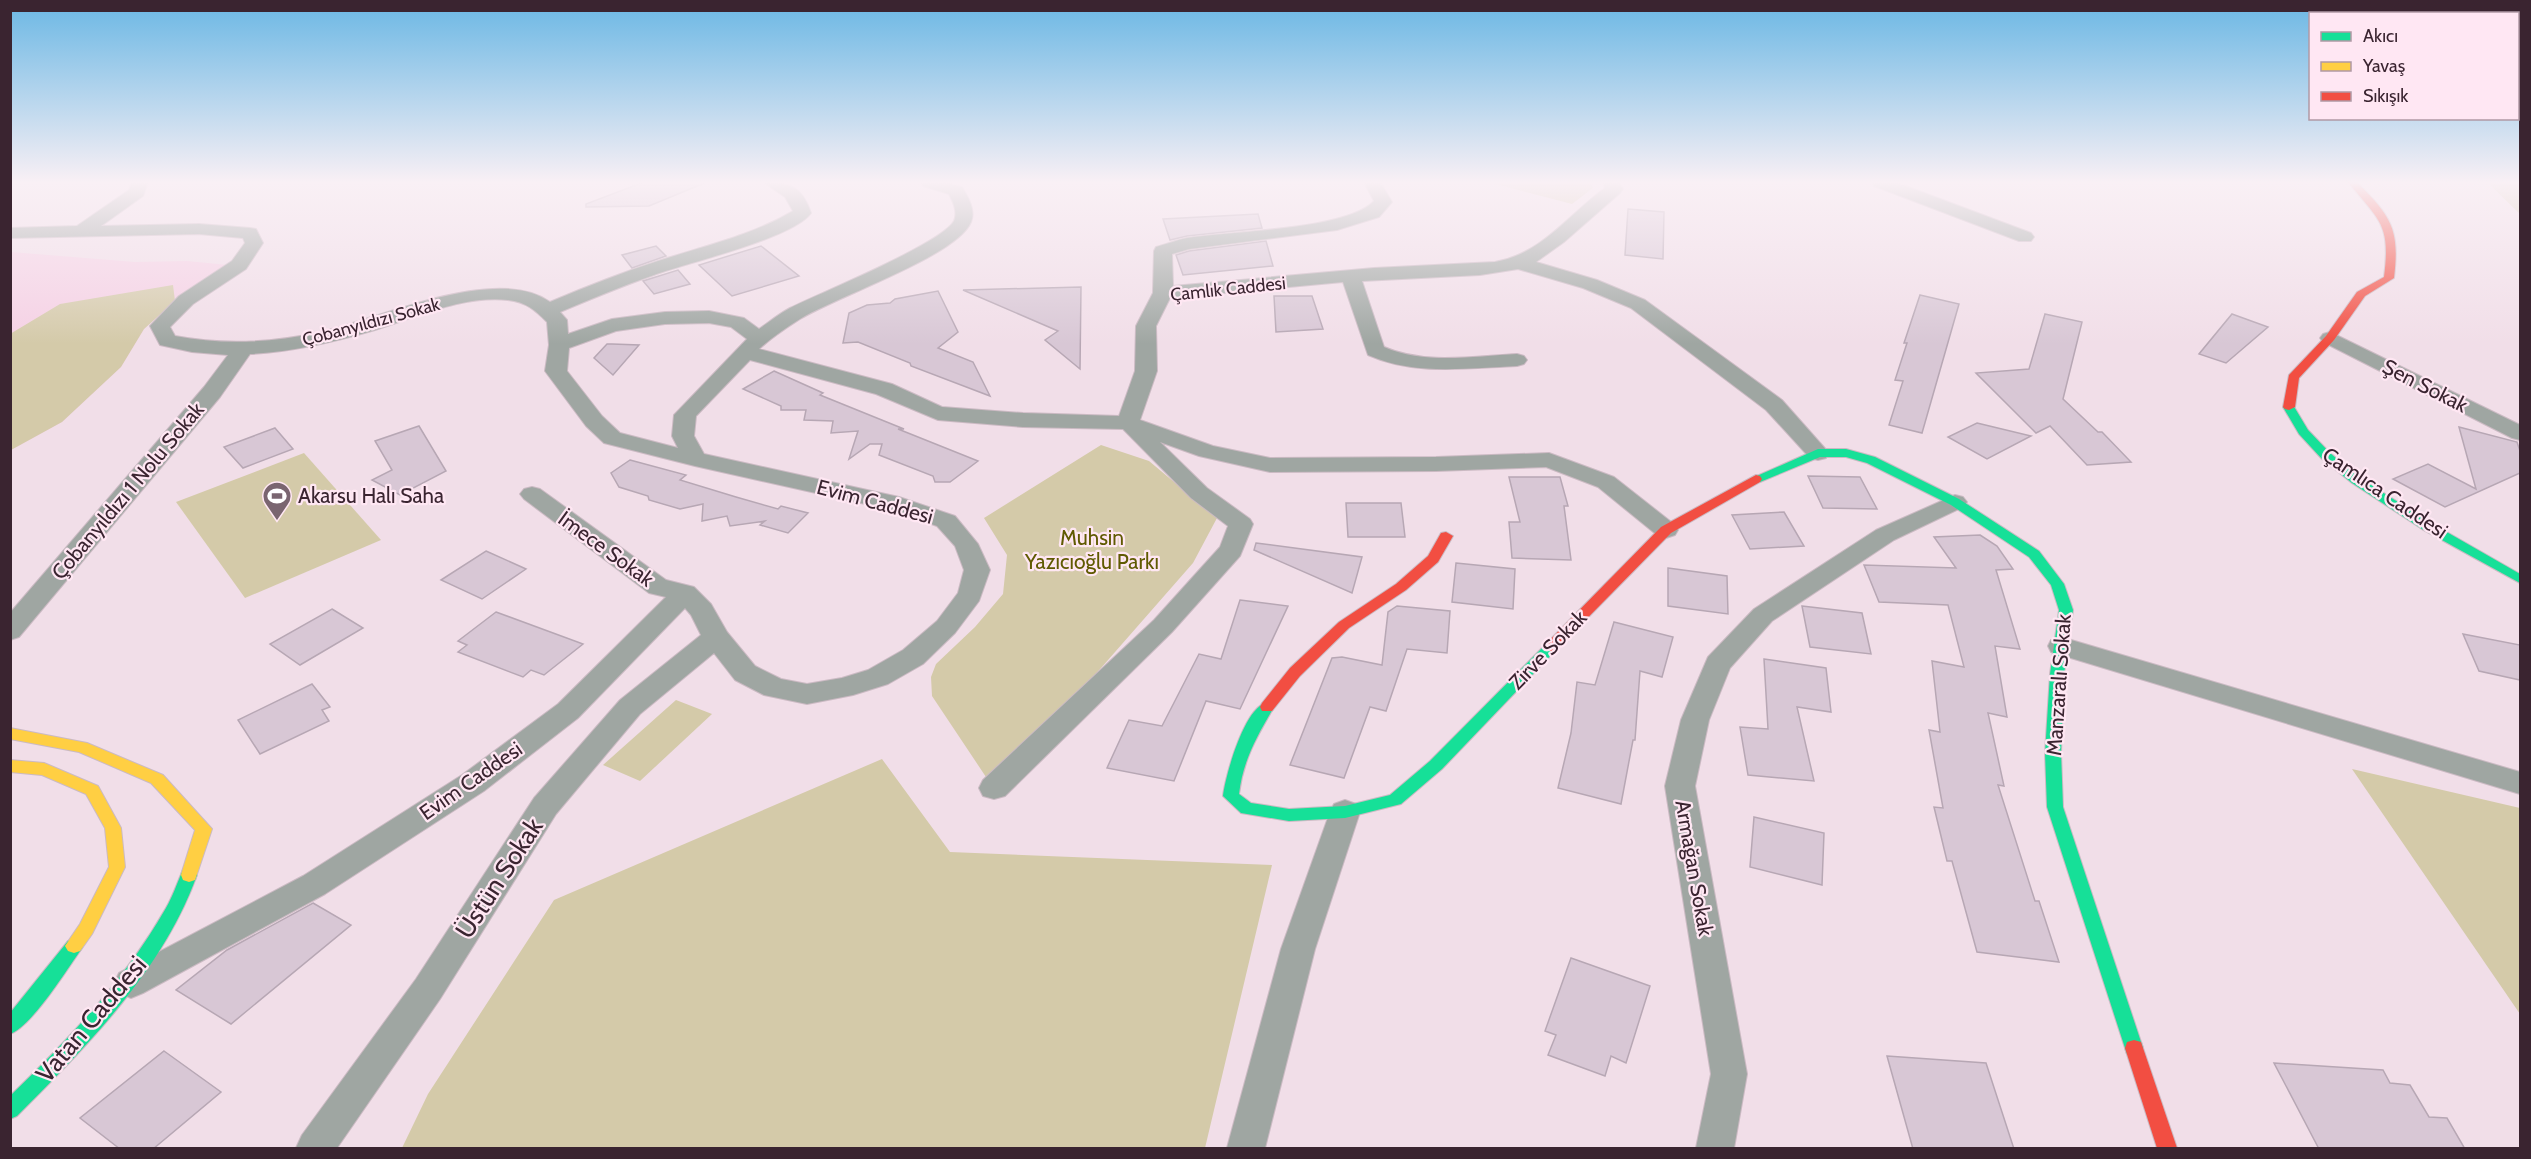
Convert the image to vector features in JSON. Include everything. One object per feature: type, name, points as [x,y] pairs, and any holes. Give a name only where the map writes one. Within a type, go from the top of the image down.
[{"type":"street","name":"Çobanyıldızı Sokak","points":[[251,236],[254,243],[239,266],[186,300],[160,326],[167,341],[197,348],[243,349],[304,341],[362,328],[444,302],[503,294],[539,302],[547,310]]},
{"type":"street","points":[[695,459],[612,438],[594,421],[556,371],[559,345],[556,320],[547,310],[619,279],[755,236]]},
{"type":"street","points":[[695,459],[683,436],[685,415],[752,345],[794,314],[913,257],[949,236]]},
{"type":"street","points":[[1163,293],[1163,251],[1187,244],[1249,236]]},
{"type":"street","name":"Çamlık Caddesi","points":[[1128,423],[1146,371],[1146,326],[1163,293],[1403,272],[1474,269],[1519,263],[1538,254],[1561,236]]},
{"type":"street","name":"Çamlıca Caddesi","points":[[2392,236],[2394,247],[2389,278],[2361,294],[2330,338],[2293,377],[2289,408],[2303,433],[2332,463],[2394,505],[2520,579]]},
{"type":"street","points":[[1519,263],[1590,284],[1638,304],[1774,405],[1818,453]]},
{"type":"street","points":[[1351,277],[1375,351],[1387,358],[1409,363],[1516,360]]},
{"type":"street","points":[[559,345],[612,325],[665,318],[709,317],[737,322],[752,345],[884,389],[938,413],[1023,420],[1128,423],[1207,451],[1270,465],[1436,464],[1549,460],[1606,482],[1666,530]]},
{"type":"street","name":"Şen Sokak","points":[[2330,338],[2520,434]]},
{"type":"street","name":"Çobanyıldızı 1 Nolu Sokak","points":[[10,631],[197,410],[243,349]]},
{"type":"street","points":[[994,788],[1163,626],[1231,550],[1241,524],[1199,493],[1128,423]]},
{"type":"street","name":"Manzaralı Sokak","points":[[1666,530],[1767,473],[1818,453],[1846,453],[1871,460],[1955,502],[2034,554],[2057,584],[2066,610],[2057,674],[2053,753],[2055,807],[2167,1149]]},
{"type":"street","name":"Evim Caddesi","points":[[126,986],[314,885],[473,783],[568,711],[685,593],[702,610],[716,637],[745,674],[774,688],[807,694],[843,688],[878,677],[913,657],[946,627],[970,596],[977,570],[966,544],[945,521],[899,504],[695,459]]},
{"type":"street","name":"İmece Sokak","points":[[532,494],[658,587],[685,593]]},
{"type":"street","name":"Armağan Sokak","points":[[1715,1149],[1729,1074],[1680,786],[1695,720],[1718,664],[1763,615],[1885,535],[1955,502]]},
{"type":"street","name":"Zirve Sokak","points":[[1446,536],[1433,558],[1401,587],[1344,625],[1295,672],[1251,728],[1232,776],[1231,796],[1247,809],[1289,815],[1345,812],[1395,800],[1436,765],[1666,530]]},
{"type":"street","name":"Üstün Sokak","points":[[315,1149],[428,989],[545,806],[630,707],[716,637]]},
{"type":"street","points":[[2061,646],[2520,783]]},
{"type":"street","name":"Vatan Caddesi","points":[[10,733],[82,747],[157,779],[204,829],[180,902],[126,986],[70,1051],[10,1110]]},
{"type":"street","points":[[10,766],[44,769],[92,790],[113,828],[117,867],[86,929],[25,1011],[10,1026]]},
{"type":"street","points":[[1246,1149],[1298,949],[1345,812]]},
{"type":"shaded area","points":[[11,252],[135,262],[187,261],[228,265],[175,301],[144,329],[121,367],[62,422],[11,450]]},
{"type":"green space","points":[[173,285],[175,301],[144,329],[121,367],[62,422],[11,450],[10,334],[60,304]]},
{"type":"green space","name":"Muhsin Yazıcıoğlu Parkı","points":[[1101,445],[1149,461],[1217,518],[1193,563],[1094,676],[988,780],[932,696],[931,677],[936,664],[975,627],[1003,594],[1007,555],[984,518]]},
{"type":"green space","name":"Akarsu Halı Saha","points":[[304,453],[381,540],[245,598],[176,502]]},
{"type":"green space","points":[[676,700],[712,714],[640,781],[603,765]]},
{"type":"green space","points":[[882,759],[950,852],[1272,865],[1205,1148],[402,1148],[428,1094],[554,900]]},
{"type":"green space","points":[[2352,769],[2520,808],[2520,1014]]},
{"type":"building","points":[[1169,236],[1187,236],[1170,240]]},
{"type":"building","points":[[1626,236],[1663,236],[1663,259],[1625,255]]},
{"type":"building","points":[[1266,241],[1273,266],[1183,275],[1176,255],[1189,251]]},
{"type":"building","points":[[656,246],[666,256],[632,268],[622,255]]},
{"type":"building","points":[[761,246],[799,276],[732,296],[699,265]]},
{"type":"building","points":[[678,270],[690,284],[654,294],[643,281]]},
{"type":"building","points":[[1081,287],[1080,369],[1045,340],[1058,331],[963,290]]},
{"type":"building","points":[[938,291],[958,332],[938,348],[973,362],[990,396],[911,366],[910,363],[858,342],[843,343],[849,313],[867,305],[890,303],[895,299]]},
{"type":"building","points":[[1920,295],[1959,304],[1922,433],[1889,425],[1903,381],[1895,380],[1907,343],[1904,343]]},
{"type":"building","points":[[1274,296],[1312,296],[1323,329],[1276,332]]},
{"type":"building","points":[[2045,314],[2082,322],[2063,399],[2098,432],[2102,432],[2131,462],[2087,465],[2050,426],[2036,433],[1976,373],[2029,369]]},
{"type":"building","points":[[2232,314],[2268,327],[2226,363],[2199,354]]},
{"type":"building","points":[[607,344],[639,345],[613,375],[594,358]]},
{"type":"building","points":[[774,371],[823,393],[820,395],[978,461],[950,482],[935,482],[933,476],[879,455],[882,444],[870,444],[849,459],[858,431],[831,433],[833,421],[804,420],[806,410],[781,410],[781,406],[743,389]]},
{"type":"building","points":[[1977,423],[2031,436],[1987,459],[1948,437]]},
{"type":"building","points":[[419,426],[446,471],[400,495],[372,480],[392,470],[375,441]]},
{"type":"building","points":[[2459,427],[2517,442],[2520,451],[2520,473],[2445,507],[2393,479],[2428,464],[2476,489]]},
{"type":"building","points":[[275,428],[293,449],[243,468],[224,447]]},
{"type":"building","points":[[630,460],[686,475],[680,480],[736,497],[778,509],[781,506],[808,513],[788,533],[760,525],[765,521],[730,526],[727,516],[702,521],[703,504],[680,509],[649,500],[648,496],[619,487],[611,473]]},
{"type":"building","points":[[1808,476],[1860,477],[1877,509],[1823,508]]},
{"type":"building","points":[[1509,477],[1560,477],[1568,506],[1564,506],[1571,560],[1512,558],[1509,522],[1520,522]]},
{"type":"building","points":[[1346,503],[1401,503],[1405,537],[1348,537]]},
{"type":"building","points":[[1784,512],[1804,546],[1750,549],[1732,515]]},
{"type":"building","points":[[1980,535],[1997,546],[2013,569],[1996,570],[2020,649],[1995,646],[2007,717],[1988,713],[2004,786],[1998,785],[2035,901],[2039,901],[2059,962],[1977,952],[1952,861],[1947,861],[1934,807],[1943,808],[1929,730],[1940,732],[1932,661],[1964,667],[1948,605],[1879,602],[1864,565],[1956,568],[1934,537]]},
{"type":"building","points":[[1256,543],[1362,557],[1352,593],[1254,550]]},
{"type":"building","points":[[486,551],[526,569],[482,599],[441,580]]},
{"type":"building","points":[[1456,563],[1515,569],[1513,609],[1452,602]]},
{"type":"building","points":[[1668,568],[1727,576],[1728,614],[1668,606]]},
{"type":"building","points":[[1240,600],[1288,606],[1240,709],[1206,701],[1174,781],[1107,768],[1129,720],[1162,726],[1199,654],[1221,659]]},
{"type":"building","points":[[1397,606],[1450,611],[1447,653],[1407,649],[1386,711],[1370,707],[1344,778],[1290,765],[1332,658],[1342,657],[1382,665],[1388,612]]},
{"type":"building","points":[[1802,606],[1862,613],[1871,654],[1810,647]]},
{"type":"building","points":[[332,609],[363,628],[300,665],[270,644]]},
{"type":"building","points":[[496,612],[583,644],[544,675],[531,670],[523,677],[458,652],[467,645],[458,641]]},
{"type":"building","points":[[1614,622],[1673,637],[1662,677],[1640,671],[1635,740],[1633,740],[1621,804],[1558,788],[1571,733],[1577,682],[1595,685]]},
{"type":"building","points":[[2463,634],[2520,645],[2520,680],[2479,671]]},
{"type":"building","points":[[1764,659],[1826,668],[1831,712],[1797,707],[1814,781],[1748,775],[1740,727],[1768,729]]},
{"type":"building","points":[[312,684],[330,707],[322,710],[329,721],[260,754],[238,720]]},
{"type":"building","points":[[1754,817],[1824,833],[1822,885],[1750,867]]},
{"type":"building","points":[[313,903],[351,925],[231,1024],[176,990],[227,950]]},
{"type":"building","points":[[1571,958],[1650,986],[1626,1063],[1611,1056],[1605,1076],[1548,1055],[1556,1035],[1545,1031]]},
{"type":"building","points":[[164,1051],[221,1092],[153,1149],[120,1149],[80,1118]]},
{"type":"building","points":[[1887,1056],[1986,1063],[2014,1149],[1913,1149]]},
{"type":"building","points":[[2274,1063],[2383,1070],[2390,1083],[2410,1085],[2429,1117],[2447,1118],[2465,1149],[2319,1149]]},
{"type":"traffic: fast","points":[[2289,407],[2303,431],[2326,456],[2356,480],[2426,526],[2520,579]]},
{"type":"traffic: fast","points":[[1756,479],[1818,453],[1846,453],[1871,460],[1955,502],[2034,554],[2057,584],[2066,610],[2057,674],[2053,753],[2055,807],[2134,1048]]},
{"type":"traffic: fast","points":[[1267,707],[1253,727],[1242,749],[1231,796],[1247,809],[1289,815],[1345,812],[1395,800],[1436,765],[1550,648]]},
{"type":"traffic: fast","points":[[10,1110],[67,1052],[120,992],[167,921],[189,875]]},
{"type":"traffic: fast","points":[[10,1026],[25,1011],[74,946]]},
{"type":"traffic: slow","points":[[10,733],[82,747],[157,779],[204,829],[189,875]]},
{"type":"traffic: slow","points":[[10,766],[44,769],[92,790],[113,828],[117,867],[86,929],[74,946]]},
{"type":"traffic: jam","points":[[2289,407],[2293,377],[2330,338],[2361,294],[2389,278],[2392,246],[2390,236]]},
{"type":"traffic: jam","points":[[1550,648],[1666,530],[1756,479]]},
{"type":"traffic: jam","points":[[1267,707],[1295,672],[1344,625],[1401,587],[1433,559],[1446,536]]},
{"type":"traffic: jam","points":[[2134,1048],[2167,1148]]},
{"type":"place","name":"Akarsu Halı Saha","points":[[277,522]]}]
